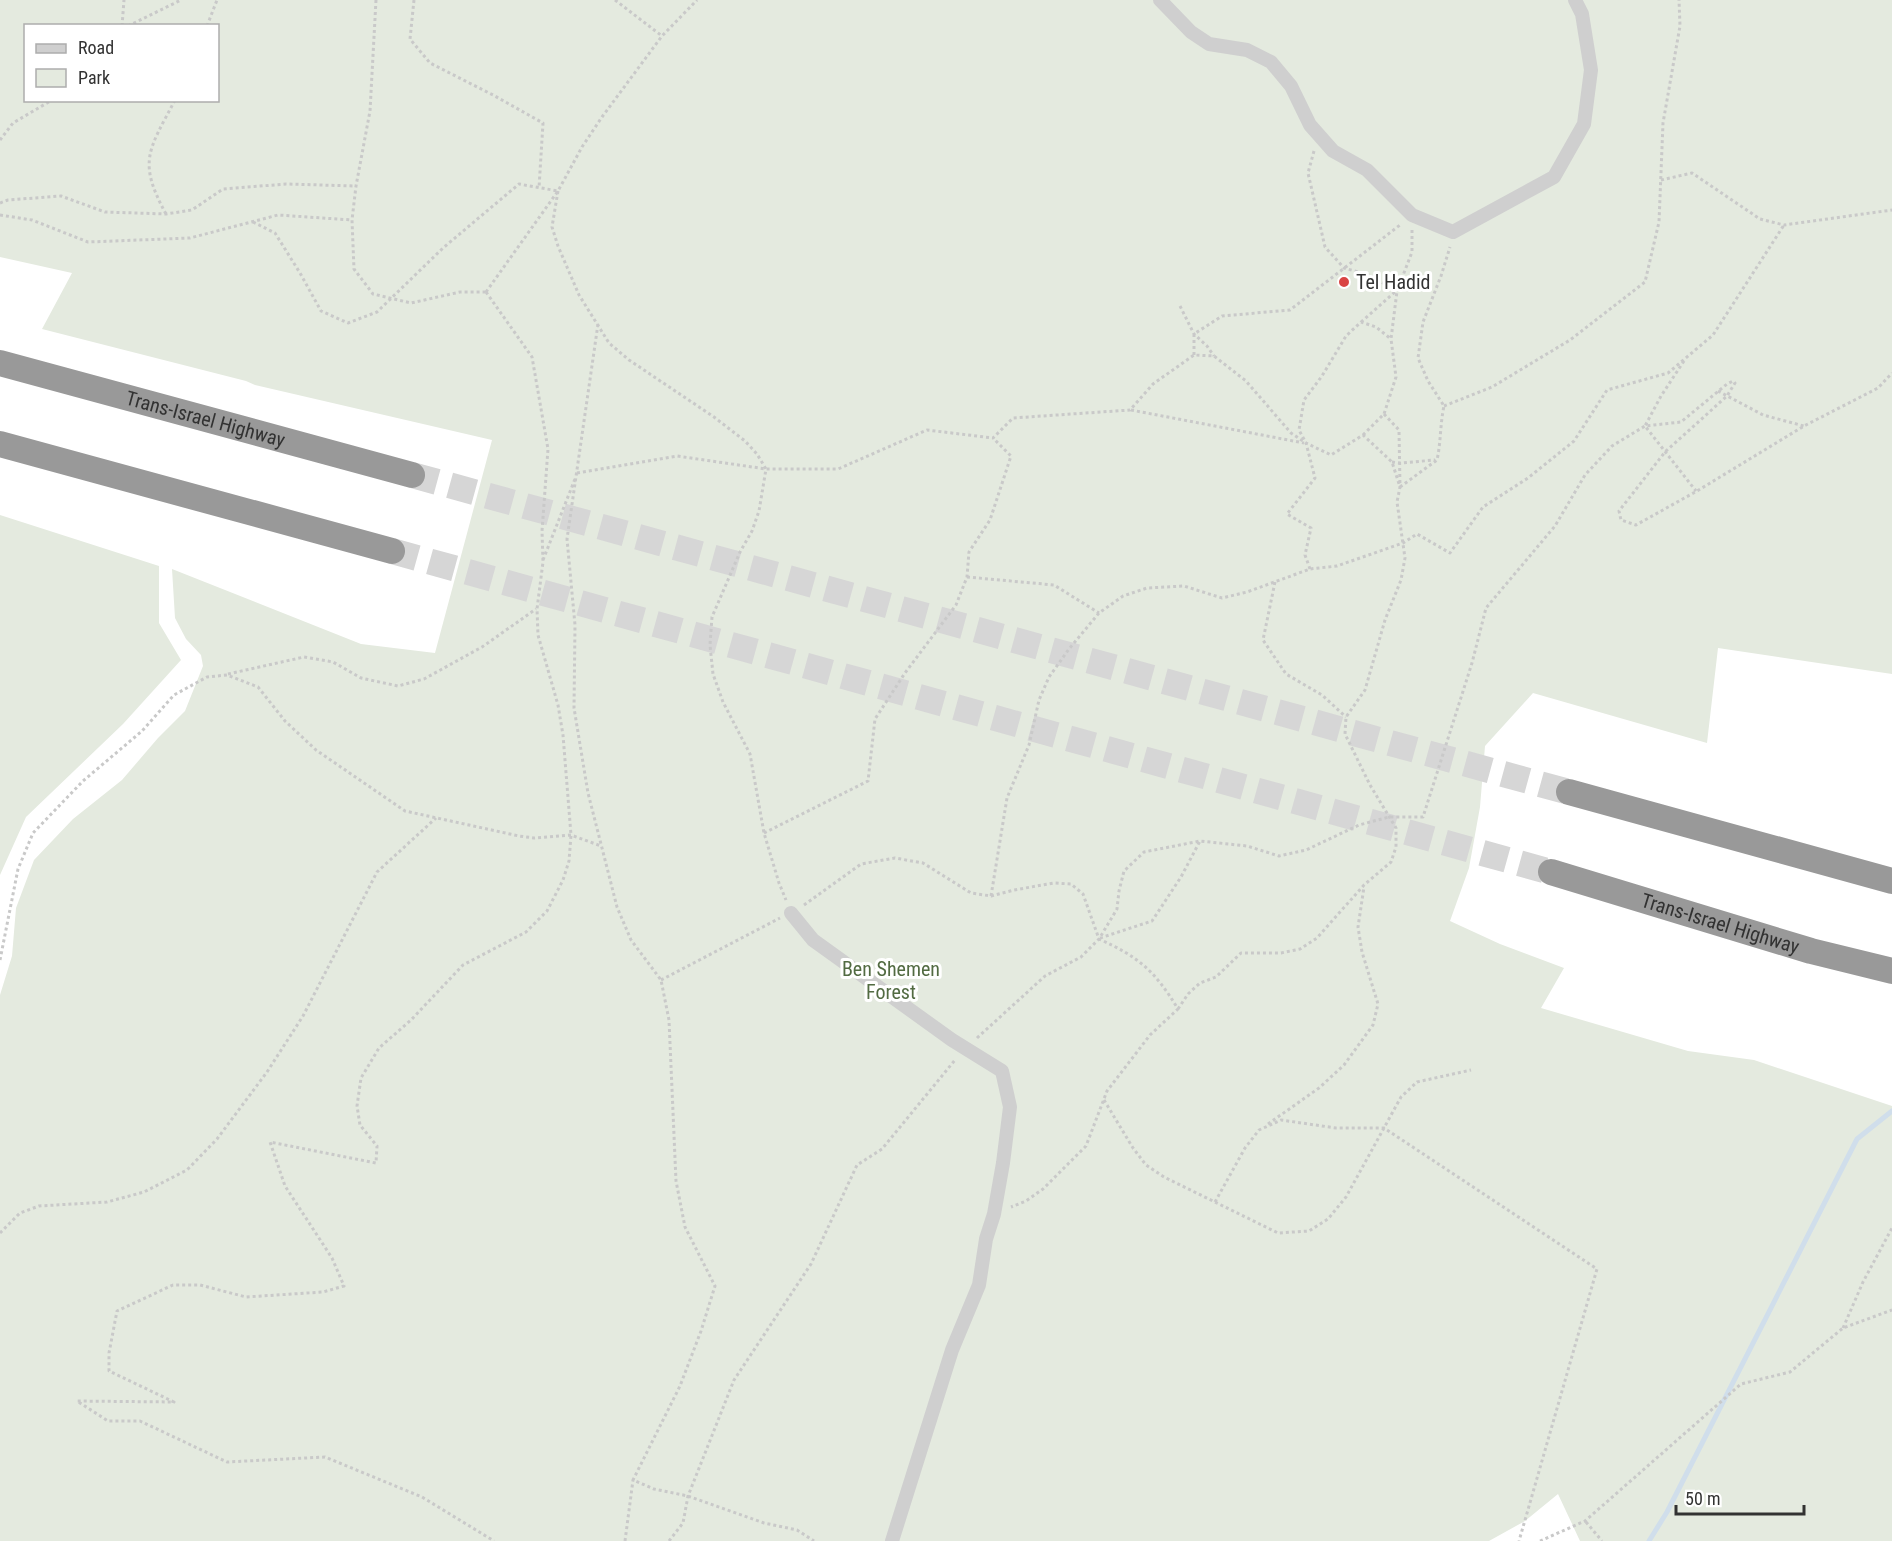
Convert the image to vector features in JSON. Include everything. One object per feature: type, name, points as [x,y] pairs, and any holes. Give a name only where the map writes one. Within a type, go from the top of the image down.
[{"type":"highway","name":"Trans-Israel Highway","points":[[0,363],[412,475]]},
{"type":"highway","points":[[0,444],[392,551]]},
{"type":"highway","points":[[1569,792],[1892,881]]},
{"type":"highway","name":"Trans-Israel Highway","points":[[1551,872],[1811,951],[1892,971]]},
{"type":"highway","points":[[1811,951],[1892,978]]},
{"type":"street","points":[[1160,0],[1191,32],[1209,44],[1247,50],[1271,62],[1291,86],[1310,125],[1333,151],[1367,170],[1412,215],[1453,232],[1554,177],[1584,124],[1591,70],[1582,14],[1575,0]]},
{"type":"street","points":[[791,913],[813,940],[965,1048],[1002,1071],[1010,1107],[1003,1163],[994,1214],[986,1239],[979,1285],[952,1350],[891,1541]]},
{"type":"path","points":[[122,24],[124,0]]},
{"type":"path","points":[[132,24],[181,0]]},
{"type":"path","points":[[208,24],[217,0]]},
{"type":"path","points":[[376,0],[370,111],[352,220],[354,269],[372,294],[411,303],[460,292],[486,292]]},
{"type":"path","points":[[414,0],[410,39],[430,63],[543,123],[539,188]]},
{"type":"path","points":[[615,0],[662,36]]},
{"type":"path","points":[[486,292],[558,190],[597,124],[662,36],[697,0]]},
{"type":"path","points":[[1444,406],[1492,387],[1570,340],[1645,282],[1659,222],[1663,123],[1680,26],[1679,0]]},
{"type":"path","points":[[0,140],[13,123],[49,102]]},
{"type":"path","points":[[166,214],[149,177],[148,160],[158,133],[175,102]]},
{"type":"path","points":[[1319,135],[1308,173],[1325,247],[1344,268],[1369,274],[1397,291]]},
{"type":"path","points":[[1661,180],[1692,173],[1760,219],[1784,225],[1892,210]]},
{"type":"path","points":[[0,203],[8,200],[61,196],[105,212],[166,214],[192,210],[223,189],[286,184],[356,186]]},
{"type":"path","points":[[253,222],[275,233],[321,311],[348,323],[377,312],[443,248],[519,184],[558,190]]},
{"type":"path","points":[[558,190],[552,227],[579,296],[609,343],[629,360],[714,417],[745,441],[757,454],[766,469],[759,511],[752,531],[740,552],[712,617],[710,645],[716,684],[726,709],[750,754],[764,833],[778,883],[791,913]]},
{"type":"path","points":[[0,215],[32,220],[88,242],[190,238],[278,215],[352,220]]},
{"type":"path","points":[[1194,334],[1222,316],[1290,310],[1412,215]]},
{"type":"path","points":[[1180,306],[1194,334],[1214,356],[1246,381],[1290,433],[1331,455],[1364,435],[1384,414],[1396,376],[1390,339],[1397,291],[1412,252],[1412,215]]},
{"type":"path","points":[[991,896],[1007,798],[1029,745],[1039,700],[1049,677],[1099,613],[1123,596],[1147,588],[1184,586],[1222,598],[1310,569],[1337,566],[1403,543],[1417,534],[1450,553],[1483,507],[1528,478],[1574,441],[1607,390],[1668,373],[1713,335],[1784,225]]},
{"type":"path","points":[[1400,487],[1437,460],[1441,442],[1444,406],[1428,381],[1418,358],[1423,322],[1441,276],[1453,232]]},
{"type":"path","points":[[1310,569],[1305,555],[1311,528],[1287,514],[1315,477],[1306,443],[1299,430],[1304,400],[1322,376],[1346,336],[1397,291]]},
{"type":"path","points":[[486,292],[532,357],[548,449],[542,531],[543,561],[537,609],[538,635],[558,705],[571,835],[569,861],[564,880],[547,911],[526,932],[463,965],[411,1020],[379,1048],[361,1078],[357,1106],[360,1125],[377,1146],[376,1163],[270,1142],[285,1186],[332,1258],[344,1286],[323,1292],[246,1298],[200,1285],[172,1285],[117,1311],[109,1371],[174,1402],[77,1401],[108,1421],[140,1421],[227,1461],[325,1457],[422,1497],[494,1541]]},
{"type":"path","points":[[1361,322],[1376,327],[1390,339]]},
{"type":"path","points":[[598,324],[567,538],[575,625],[574,708],[588,793],[617,907],[631,940],[662,980],[669,1020],[676,1181],[685,1227],[715,1286],[680,1386],[633,1479],[625,1541]]},
{"type":"path","points":[[1194,334],[1194,355]]},
{"type":"path","points":[[1130,410],[1153,384],[1194,355],[1214,356]]},
{"type":"path","points":[[1645,426],[1661,396],[1687,357]]},
{"type":"path","points":[[669,1541],[683,1523],[688,1496],[734,1380],[811,1264],[857,1165],[882,1149],[965,1048],[1045,976],[1080,957],[1099,939],[1117,909],[1124,871],[1144,852],[1200,841],[1247,846],[1278,856],[1306,850],[1359,825],[1389,817],[1423,817],[1472,663],[1486,608],[1555,525],[1586,475],[1612,446],[1645,426],[1681,422],[1733,381],[1735,385],[1727,396],[1665,452],[1619,511],[1621,520],[1636,525],[1804,426],[1878,388],[1892,373]]},
{"type":"path","points":[[1718,391],[1762,415],[1804,426]]},
{"type":"path","points":[[993,438],[1013,418],[1130,410],[1306,443]]},
{"type":"path","points":[[994,1214],[1026,1201],[1043,1189],[1086,1146],[1107,1091],[1150,1035],[1200,983],[1216,977],[1241,953],[1281,953],[1300,949],[1317,938],[1364,885],[1391,862],[1396,847],[1395,828],[1370,785],[1345,734],[1346,717],[1365,690],[1385,620],[1401,580],[1405,558],[1397,502],[1400,487],[1399,430],[1384,414]]},
{"type":"path","points":[[1645,426],[1697,491]]},
{"type":"path","points":[[578,472],[677,456],[766,469],[838,468],[927,430],[993,438],[1011,456],[990,520],[969,552],[967,578],[956,605],[905,673],[875,719],[868,781],[764,833]]},
{"type":"path","points":[[1364,435],[1392,462],[1400,487]]},
{"type":"path","points":[[1392,462],[1437,460]]},
{"type":"path","points":[[543,561],[578,472]]},
{"type":"path","points":[[967,578],[1054,585],[1099,613]]},
{"type":"path","points":[[1275,582],[1263,640],[1286,674],[1322,695],[1346,717]]},
{"type":"path","points":[[0,960],[18,869],[33,832],[82,782],[142,731],[174,694],[207,677],[227,675],[304,657],[333,662],[361,678],[398,686],[424,679],[482,647],[537,609]]},
{"type":"path","points":[[227,675],[258,687],[285,721],[316,750],[405,811],[519,836],[534,838],[571,835],[602,846]]},
{"type":"path","points":[[0,1233],[21,1213],[39,1206],[107,1202],[144,1192],[187,1170],[217,1139],[273,1063],[303,1016],[377,872],[436,818]]},
{"type":"path","points":[[1099,939],[1152,921],[1180,878],[1200,841]]},
{"type":"path","points":[[662,980],[791,913],[816,898],[861,864],[895,858],[923,863],[971,893],[991,896],[1014,890],[1071,884],[1083,894],[1099,939],[1138,959],[1156,976],[1178,1008]]},
{"type":"path","points":[[1215,1202],[1245,1148],[1259,1131],[1319,1088],[1344,1065],[1373,1025],[1378,1004],[1362,952],[1358,927],[1364,885]]},
{"type":"path","points":[[1104,1100],[1146,1165],[1164,1177],[1278,1233],[1309,1231],[1328,1219],[1346,1197],[1401,1097],[1417,1082],[1471,1070]]},
{"type":"path","points":[[1259,1131],[1281,1120],[1336,1128],[1384,1128],[1597,1269],[1519,1541]]},
{"type":"path","points":[[1843,1328],[1863,1282],[1892,1228]]},
{"type":"path","points":[[1540,1541],[1586,1521],[1741,1383],[1790,1372],[1843,1328],[1892,1310]]},
{"type":"path","points":[[633,1479],[654,1489],[688,1496],[764,1523],[797,1530],[814,1541]]},
{"type":"path","points":[[1586,1521],[1602,1541]]},
{"type":"green space","name":"Ben Shemen Forest","points":[[0,0],[1892,0],[1892,674],[1718,648],[1707,743],[1533,693],[1485,746],[1480,807],[1469,868],[1450,921],[1500,944],[1564,968],[1541,1008],[1688,1051],[1754,1060],[1892,1106],[1892,1541],[1580,1541],[1558,1494],[1525,1521],[1489,1541],[0,1541],[0,995],[12,956],[16,908],[34,860],[73,819],[122,780],[185,711],[203,666],[201,655],[186,639],[175,618],[172,569],[361,644],[435,653],[492,440],[255,385],[42,329],[72,273],[0,257]]},
{"type":"green space","points":[[0,515],[159,566],[159,623],[181,660],[123,724],[26,817],[0,875]]},
{"type":"waterway","points":[[1649,1541],[1667,1512],[1857,1139],[1892,1111]]},
{"type":"tunnel","points":[[412,475],[1569,792]]},
{"type":"tunnel","points":[[392,551],[1551,872]]},
{"type":"place","name":"Tel Hadid","points":[[1344,282]]}]
